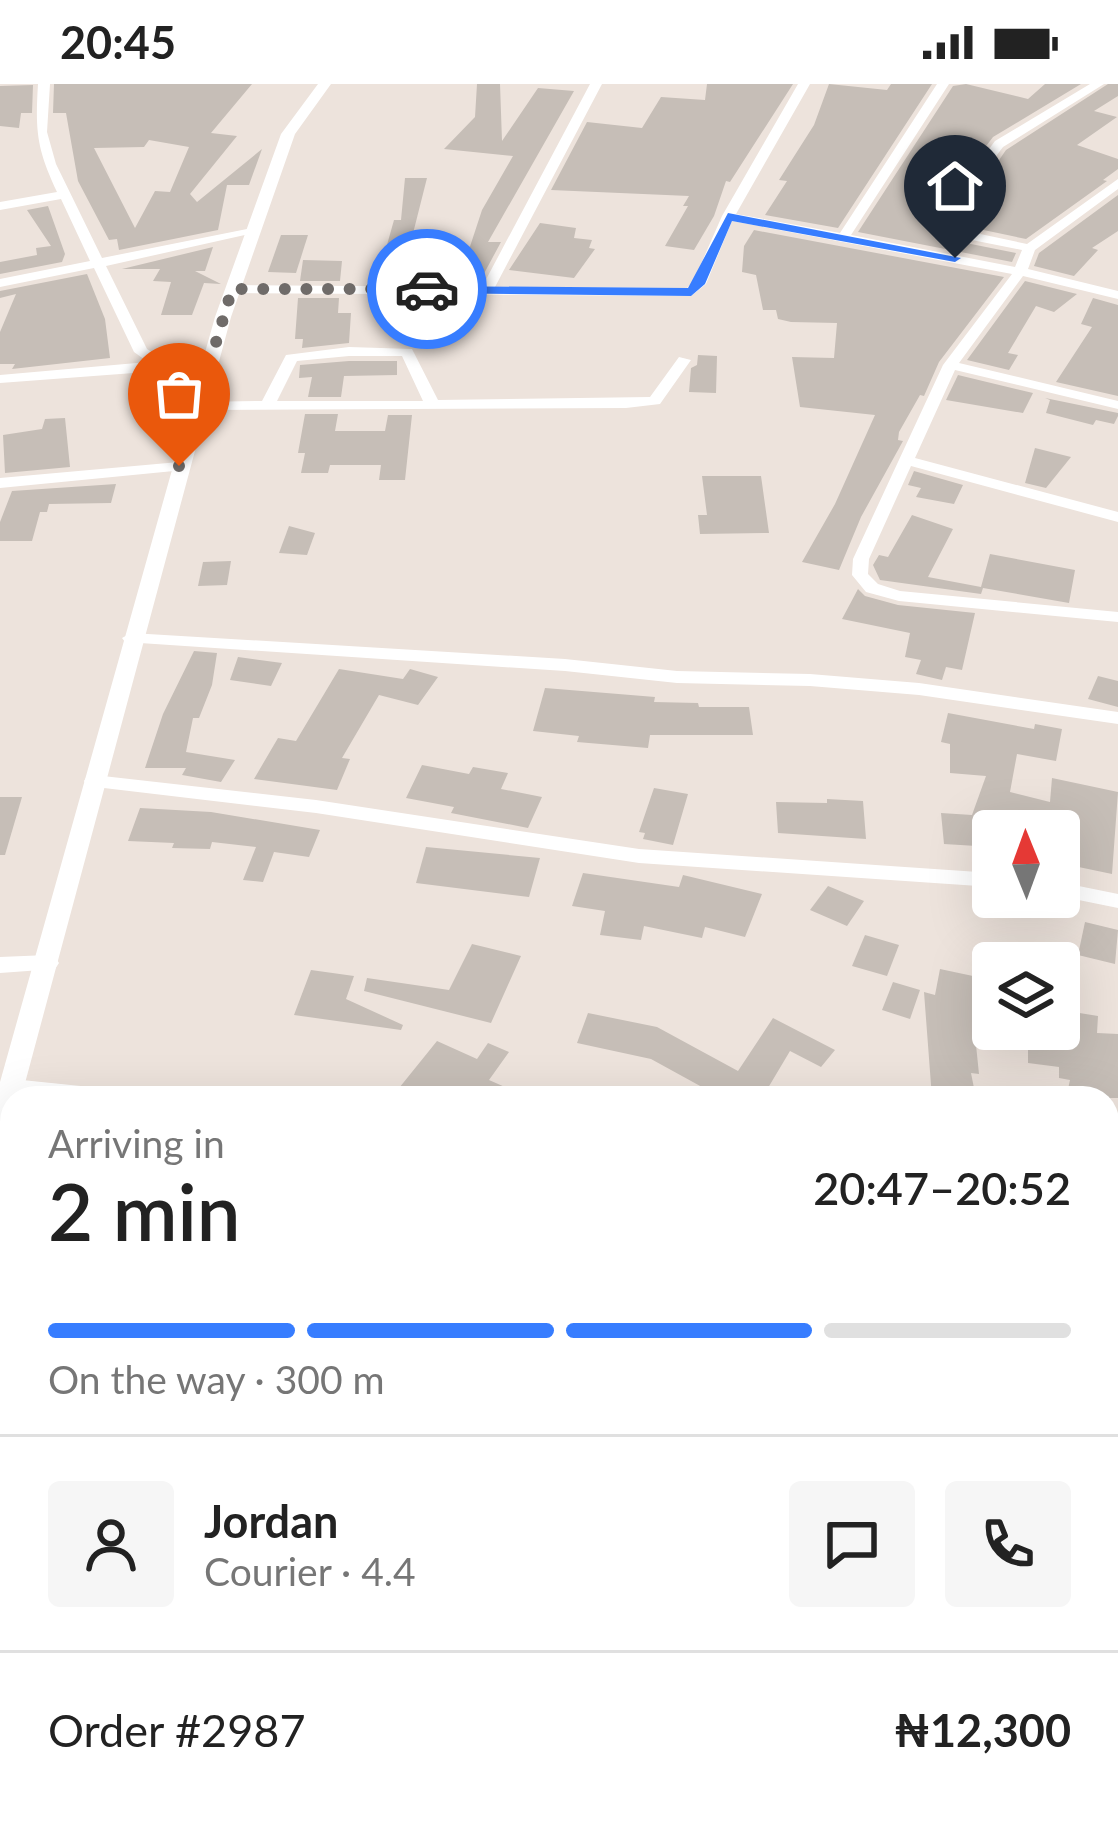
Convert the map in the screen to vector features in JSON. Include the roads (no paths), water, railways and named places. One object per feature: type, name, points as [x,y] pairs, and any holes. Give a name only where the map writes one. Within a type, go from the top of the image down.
[{"type":"street","points":[[44,84],[40,132],[63,195],[141,352],[163,365]]},
{"type":"street","points":[[13,1086],[131,638],[232,289],[288,134],[325,84]]},
{"type":"street","points":[[488,290],[596,84]]},
{"type":"street","points":[[232,289],[691,292],[699,284],[728,216],[804,84]]},
{"type":"street","points":[[844,238],[944,84]]},
{"type":"street","points":[[1029,248],[947,231],[941,220],[1000,144],[1098,84]]},
{"type":"street","points":[[1118,183],[1029,248],[1020,272],[950,365],[861,559],[863,583],[899,596],[1118,616]]},
{"type":"street","points":[[0,206],[63,195]]},
{"type":"street","points":[[728,216],[1118,295]]},
{"type":"street","points":[[0,283],[252,232]]},
{"type":"street","points":[[267,406],[291,358],[362,350],[407,352],[434,407]]},
{"type":"street","points":[[197,406],[655,401],[684,360]]},
{"type":"street","points":[[0,379],[209,364]]},
{"type":"street","points":[[950,365],[1118,405]]},
{"type":"street","points":[[906,460],[1118,517]]},
{"type":"street","points":[[0,483],[179,466]]},
{"type":"street","points":[[131,638],[565,665],[677,677],[810,680],[919,689],[1118,718]]},
{"type":"street","points":[[94,781],[224,800],[303,804],[568,848],[737,865],[874,868],[972,878]]},
{"type":"street","points":[[1080,893],[1118,901]]},
{"type":"street","points":[[0,965],[48,963]]}]
